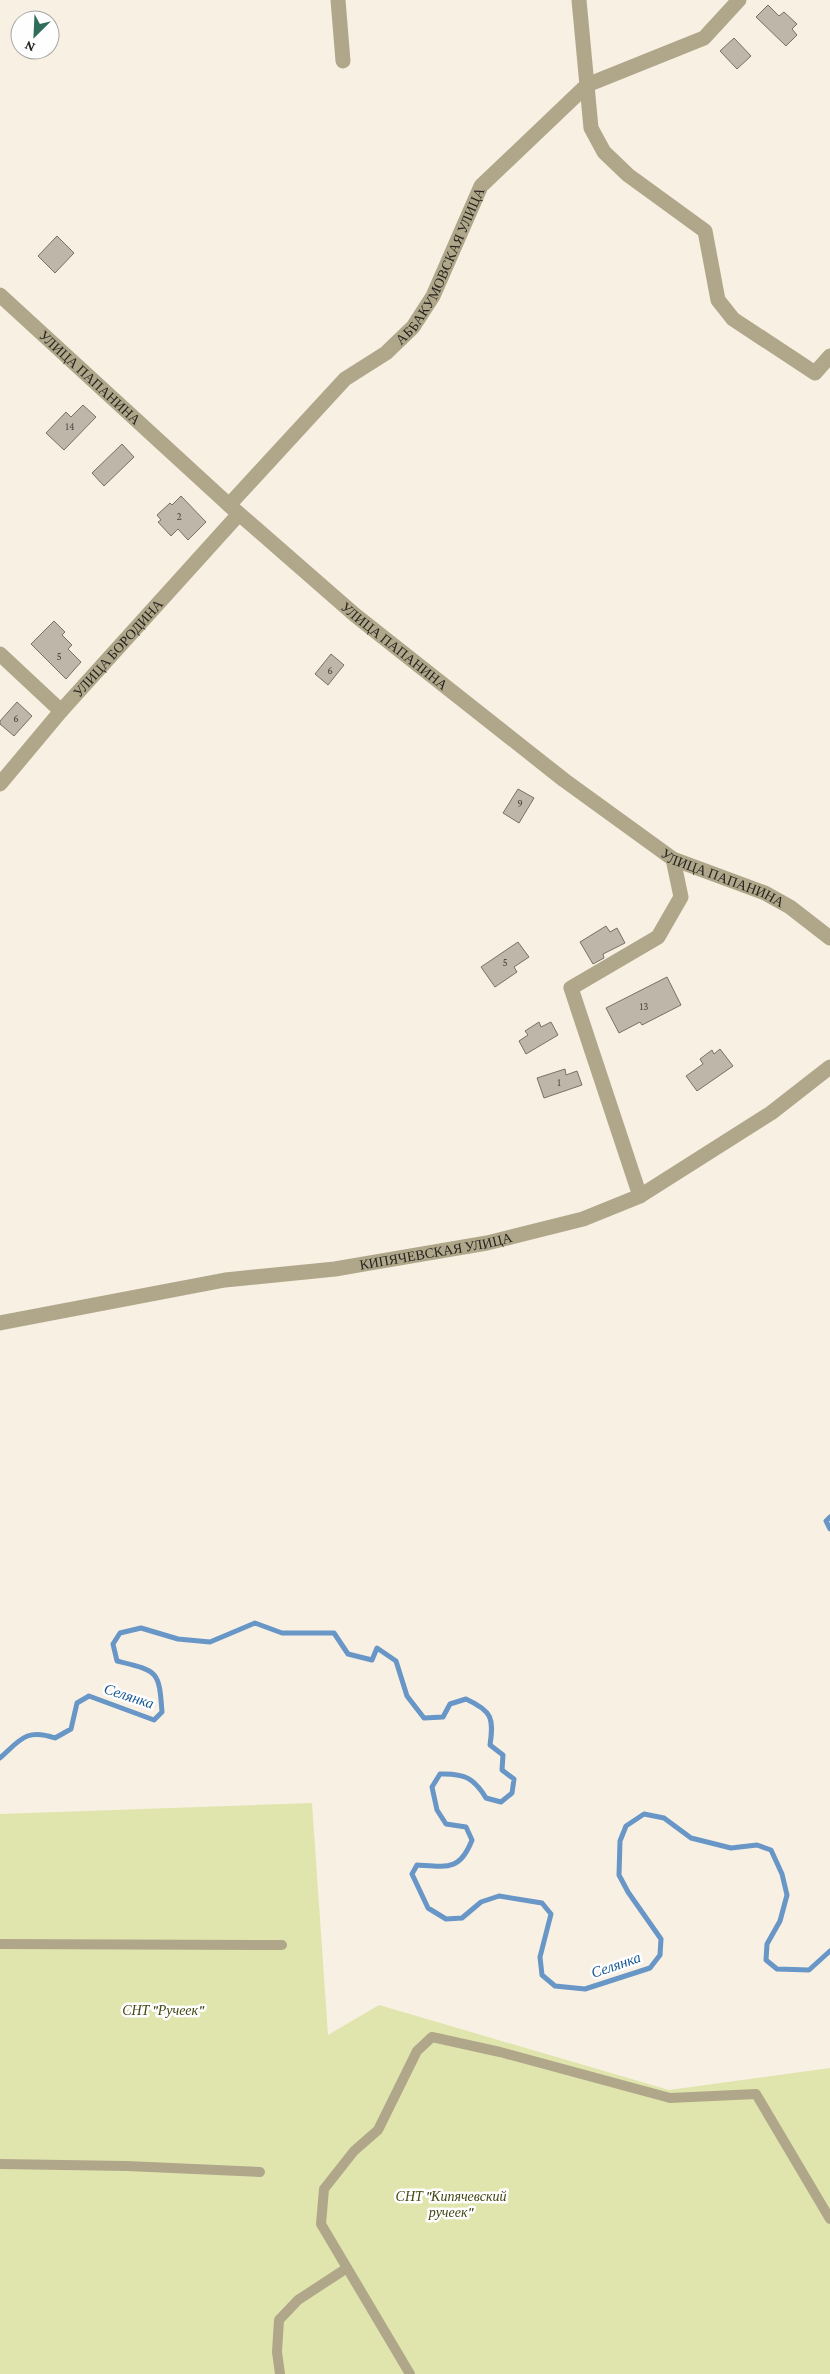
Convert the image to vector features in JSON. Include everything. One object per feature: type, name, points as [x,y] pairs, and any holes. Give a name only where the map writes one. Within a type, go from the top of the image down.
[{"type":"street","points":[[338,0],[343,61]]},
{"type":"street","points":[[579,0],[591,128],[604,152],[628,175],[705,231],[718,300],[733,319],[815,373],[830,356]]},
{"type":"street","name":"АББАКУМОВСКАЯ УЛИЦА","points":[[234,509],[346,379],[386,352],[413,328],[433,296],[481,186],[587,86],[704,38],[739,0]]},
{"type":"street","name":"УЛИЦА ПАПАНИНА","points":[[0,295],[234,509],[355,614],[564,780],[673,859],[765,893],[790,907],[830,938]]},
{"type":"street","name":"УЛИЦА БОРОДИНА","points":[[0,784],[234,509]]},
{"type":"street","points":[[0,654],[61,711]]},
{"type":"street","points":[[640,1196],[571,988],[658,937],[681,897],[673,859]]},
{"type":"street","name":"КИПЯЧЕВСКАЯ УЛИЦА","points":[[0,1323],[224,1280],[335,1269],[487,1242],[583,1219],[640,1196],[771,1113],[830,1067]]},
{"type":"lane","points":[[0,1944],[282,1945]]},
{"type":"lane","points":[[410,2374],[322,2224],[324,2189],[354,2151],[378,2130],[417,2051],[432,2037],[500,2052],[670,2098],[756,2094],[830,2219]]},
{"type":"lane","points":[[0,2164],[127,2166],[260,2172]]},
{"type":"lane","points":[[280,2374],[277,2352],[278,2320],[298,2300],[347,2268]]},
{"type":"green space","points":[[312,1803],[328,2035],[379,2005],[669,2090],[830,2068],[830,2374],[0,2374],[0,1814]]},
{"type":"building","points":[[768,5],[779,16],[784,12],[797,24],[792,29],[797,35],[786,46],[756,17]]},
{"type":"building","points":[[734,38],[751,56],[737,69],[720,51]]},
{"type":"building","points":[[57,236],[74,253],[55,273],[38,256]]},
{"type":"building","points":[[83,405],[96,417],[64,450],[46,433],[66,412],[71,417]]},
{"type":"building","points":[[122,444],[134,457],[104,486],[92,473]]},
{"type":"building","points":[[181,496],[206,522],[188,540],[178,529],[171,536],[158,522],[161,520],[157,515]]},
{"type":"building","points":[[54,621],[65,632],[62,635],[72,645],[68,649],[81,662],[66,679],[31,644]]},
{"type":"building","points":[[331,654],[344,665],[328,685],[315,674]]},
{"type":"building","points":[[17,702],[32,716],[14,736],[0,724],[0,721]]},
{"type":"building","points":[[518,789],[534,798],[519,823],[503,813]]},
{"type":"building","points":[[606,926],[610,932],[617,928],[625,943],[603,954],[604,958],[593,964],[580,942]]},
{"type":"building","points":[[518,942],[529,957],[514,967],[517,972],[495,987],[481,967]]},
{"type":"building","points":[[667,977],[681,1005],[642,1025],[640,1022],[619,1033],[606,1008]]},
{"type":"building","points":[[539,1022],[541,1027],[551,1022],[558,1035],[526,1054],[519,1041],[528,1035],[525,1031]]},
{"type":"building","points":[[720,1049],[733,1066],[697,1091],[686,1076],[703,1064],[700,1059],[712,1050],[714,1054]]},
{"type":"building","points":[[565,1069],[566,1075],[577,1071],[582,1085],[544,1098],[537,1078]]},
{"type":"waterway","name":"Селянка","points":[[830,1517],[826,1521],[830,1529]]},
{"type":"waterway","name":"Селянка","points":[[0,1758],[19,1741],[30,1735],[37,1734],[55,1738],[71,1729],[77,1703],[89,1696],[154,1720],[162,1712],[159,1688],[154,1674],[141,1667],[117,1661],[113,1644],[120,1633],[141,1628],[178,1639],[210,1642],[255,1623],[282,1633],[334,1633],[348,1654],[372,1660],[377,1648],[396,1661],[407,1696],[424,1718],[443,1717],[450,1704],[466,1699],[481,1707],[489,1716],[491,1722],[490,1745],[503,1755],[502,1770],[514,1779],[512,1793],[501,1802],[486,1798],[482,1791],[468,1778],[440,1774],[432,1787],[437,1810],[446,1824],[466,1827],[472,1840],[463,1857],[451,1865],[417,1865],[412,1874],[428,1908],[446,1919],[462,1918],[481,1902],[499,1896],[542,1903],[551,1914],[540,1957],[542,1975],[555,1986],[585,1989],[650,1968],[660,1955],[661,1939],[628,1892],[619,1875],[620,1841],[626,1826],[644,1814],[664,1818],[691,1838],[731,1848],[757,1845],[771,1850],[782,1874],[787,1895],[780,1921],[767,1944],[766,1960],[777,1969],[809,1970],[830,1951]]},
{"type":"park label","name":"СНТ \"Ручеек\"","points":[[163,2010]]},
{"type":"park label","name":"СНТ \"Кипячевский ручеек\"","points":[[451,2204]]}]
